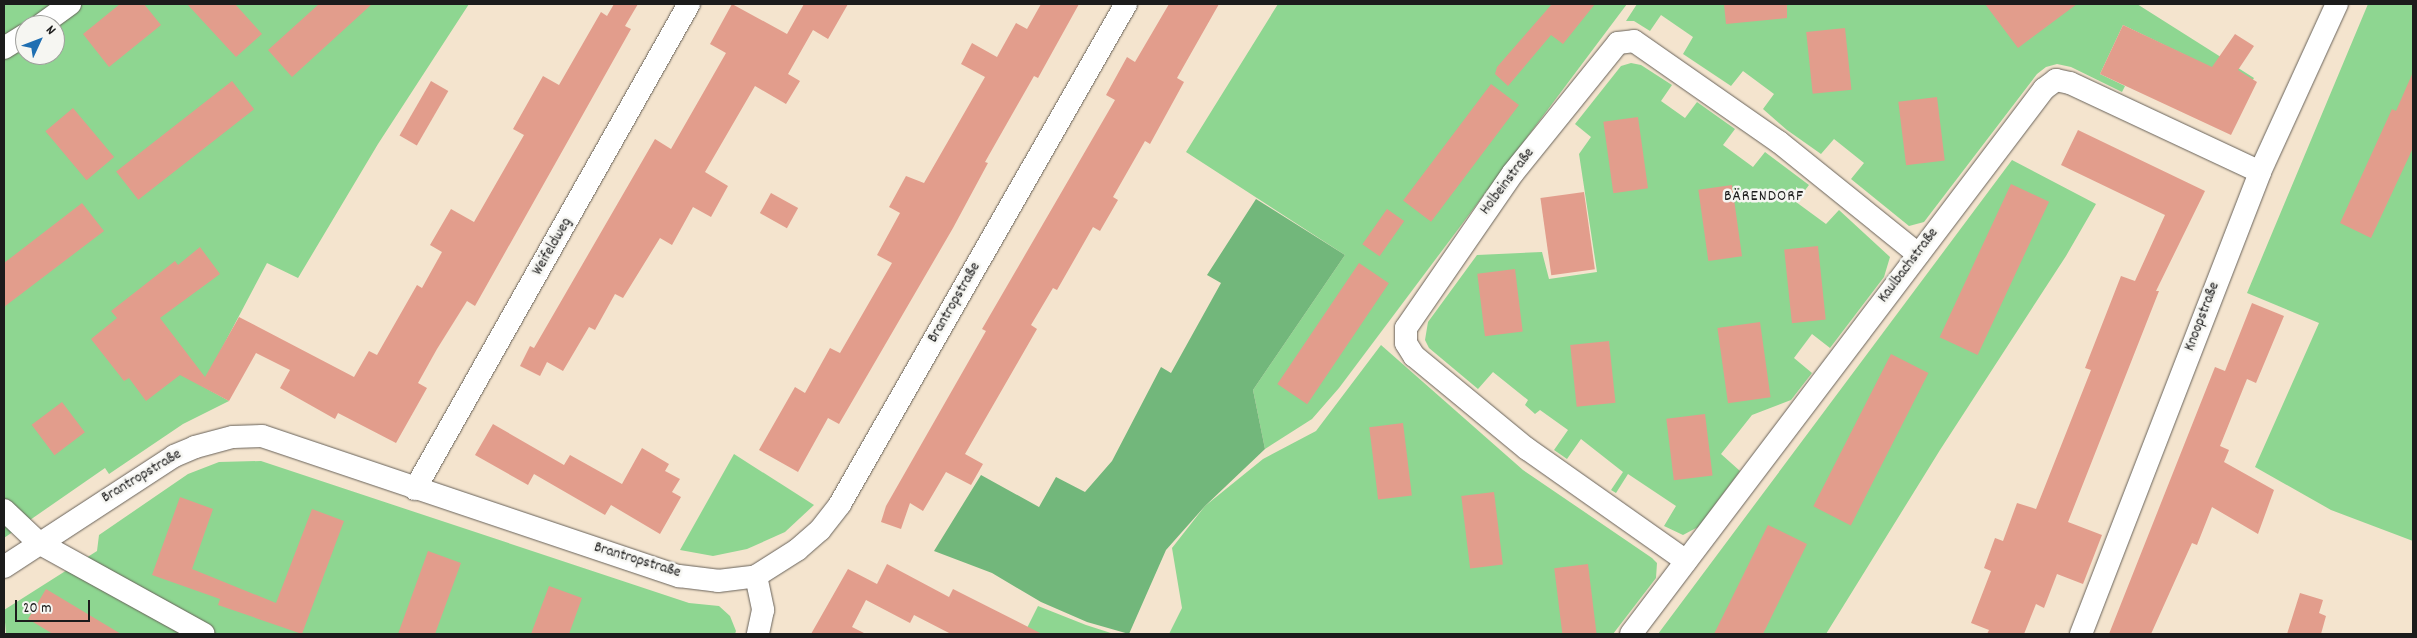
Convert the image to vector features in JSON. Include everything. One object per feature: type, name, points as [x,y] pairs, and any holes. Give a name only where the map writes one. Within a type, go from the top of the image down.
[{"type":"street","points":[[55,15],[70,4]]},
{"type":"street","name":"Weifeldweg","points":[[415,489],[689,4]]},
{"type":"street","name":"Brantropstraße","points":[[4,567],[174,456],[195,447],[233,437],[274,438],[415,489],[679,576],[718,581],[756,576],[797,550],[820,530],[840,504],[1126,4]]},
{"type":"street","name":"Knoopstraße","points":[[2081,634],[2260,172],[2338,4]]},
{"type":"street","points":[[4,48],[15,41]]},
{"type":"street","name":"Holbeinstraße","points":[[1686,561],[1527,448],[1414,356],[1406,343],[1406,328],[1514,172],[1618,43],[1634,41],[1779,142],[1918,254]]},
{"type":"street","name":"Kaulbachstraße","points":[[1631,634],[2044,88],[2056,80],[2078,87],[2260,172]]},
{"type":"street","points":[[4,510],[39,543],[204,634]]},
{"type":"street","points":[[756,576],[764,610],[758,634]]},
{"type":"green space","points":[[4,4],[469,4],[378,144],[298,278],[267,263],[202,386],[229,401],[183,424],[109,474],[105,468],[4,538]]},
{"type":"green space","points":[[1278,4],[1627,4],[1339,388],[1312,419],[1265,449],[1253,390],[1345,255],[1186,152]]},
{"type":"green space","points":[[1637,4],[2137,4],[2254,78],[2249,86],[2123,25],[2100,74],[2125,86],[2122,92],[2071,67],[2057,64],[2046,67],[2037,74],[1924,222],[1909,226],[1851,179],[1864,163],[1834,139],[1821,154],[1787,130],[1763,109],[1774,94],[1743,71],[1731,86],[1683,54],[1693,37],[1661,15],[1650,31],[1634,21],[1626,21]]},
{"type":"green space","points":[[2368,4],[2413,4],[2413,541],[2331,510],[2255,467],[2319,323],[2247,293]]},
{"type":"green space","points":[[1631,63],[1641,65],[1672,85],[1661,101],[1685,118],[1697,102],[1735,129],[1723,145],[1753,167],[1765,152],[1809,185],[1796,202],[1826,224],[1839,210],[1890,257],[1884,277],[1830,348],[1812,334],[1794,358],[1812,373],[1791,400],[1752,415],[1721,454],[1740,471],[1698,527],[1683,535],[1664,526],[1676,506],[1628,474],[1616,493],[1611,490],[1623,472],[1581,439],[1567,459],[1554,450],[1568,430],[1540,410],[1535,414],[1525,405],[1528,400],[1493,372],[1478,389],[1429,348],[1425,340],[1428,322],[1477,255],[1542,252],[1549,279],[1597,272],[1579,154],[1591,137],[1575,124],[1621,66]]},
{"type":"green space","points":[[2012,160],[2096,204],[2066,256],[1940,450],[1826,634],[1658,634]]},
{"type":"green space","points":[[1256,199],[1345,255],[1253,390],[1265,449],[1205,506],[1166,550],[1129,634],[1087,622],[1041,602],[992,573],[934,551],[981,475],[1039,507],[1056,477],[1085,492],[1112,461],[1161,367],[1171,373],[1221,283],[1207,275]]},
{"type":"green space","points":[[1381,345],[1523,470],[1657,563],[1656,578],[1613,634],[1169,634],[1182,608],[1172,548],[1205,506],[1263,459],[1316,431]]},
{"type":"green space","points":[[734,454],[814,505],[785,532],[747,549],[713,556],[680,550]]},
{"type":"green space","points":[[261,461],[689,603],[719,606],[730,616],[736,631],[735,634],[6,634],[4,610],[97,551],[99,535],[188,474],[219,462]]},
{"type":"green space","points":[[1038,606],[1086,625],[1114,634],[1024,634]]},
{"type":"building","points":[[120,4],[144,4],[161,25],[109,67],[83,34]]},
{"type":"building","points":[[187,4],[235,4],[262,34],[236,57]]},
{"type":"building","points":[[319,4],[372,4],[292,77],[268,50]]},
{"type":"building","points":[[614,4],[638,4],[625,26],[631,29],[475,306],[467,301],[437,349],[418,383],[427,388],[396,443],[338,413],[335,419],[280,388],[290,370],[256,353],[229,401],[180,375],[146,401],[129,378],[124,381],[91,339],[117,318],[111,311],[175,261],[178,265],[200,247],[220,274],[160,318],[205,377],[239,317],[354,377],[369,351],[377,355],[417,285],[422,288],[442,252],[430,245],[451,209],[474,222],[524,135],[513,129],[543,76],[559,85],[601,12],[607,16]]},
{"type":"building","points":[[732,4],[787,34],[804,4],[848,4],[828,39],[813,30],[788,74],[800,81],[786,104],[755,86],[705,172],[728,186],[711,217],[693,207],[672,245],[660,238],[623,298],[615,294],[595,330],[589,327],[563,371],[547,362],[540,376],[520,366],[530,346],[534,348],[655,139],[671,149],[726,53],[710,44]]},
{"type":"building","points":[[1041,4],[1079,4],[1038,78],[1034,76],[985,162],[988,163],[953,228],[839,424],[828,418],[798,472],[759,450],[795,387],[805,393],[830,348],[840,353],[892,263],[877,255],[900,213],[889,207],[906,176],[924,183],[985,77],[961,64],[972,43],[997,57],[1016,23],[1027,29]]},
{"type":"building","points":[[1169,4],[1219,4],[1177,78],[1184,82],[1150,144],[1145,141],[1113,197],[1118,200],[1100,231],[1093,227],[1057,290],[1053,288],[1031,325],[1037,329],[965,454],[983,464],[971,485],[946,472],[923,511],[910,503],[901,529],[881,522],[886,506],[986,331],[982,329],[1115,100],[1106,95],[1127,57],[1135,62]]},
{"type":"building","points":[[1552,4],[1595,4],[1563,44],[1551,35],[1508,86],[1495,74],[1497,67]]},
{"type":"building","points":[[1724,4],[1787,4],[1787,18],[1726,24]]},
{"type":"building","points":[[1985,4],[2077,4],[2018,48]]},
{"type":"building","points":[[2123,25],[2212,67],[2235,34],[2254,46],[2238,70],[2257,82],[2231,135],[2100,74]]},
{"type":"building","points":[[1845,28],[1851,90],[1813,94],[1806,32]]},
{"type":"building","points":[[2413,72],[2413,148],[2371,238],[2340,223],[2392,109],[2396,111]]},
{"type":"building","points":[[232,81],[254,109],[138,200],[116,172]]},
{"type":"building","points":[[431,81],[448,91],[417,146],[400,136]]},
{"type":"building","points":[[1491,84],[1519,105],[1431,222],[1403,201]]},
{"type":"building","points":[[1937,97],[1945,161],[1906,165],[1898,102]]},
{"type":"building","points":[[73,108],[114,157],[87,180],[45,131]]},
{"type":"building","points":[[1638,117],[1648,188],[1613,193],[1603,122]]},
{"type":"building","points":[[2078,130],[2205,191],[2156,291],[2159,291],[2068,522],[2102,535],[2083,584],[2057,574],[2044,608],[2036,604],[2024,634],[1987,634],[1989,630],[1971,623],[1991,571],[1984,568],[1995,538],[2003,541],[2017,503],[2036,509],[2091,370],[2085,368],[2121,276],[2135,281],[2165,215],[2061,165]]},
{"type":"building","points":[[2011,184],[2049,202],[1978,355],[1940,337]]},
{"type":"building","points":[[1732,185],[1742,256],[1708,261],[1698,190]]},
{"type":"building","points":[[1584,192],[1595,269],[1551,275],[1540,198]]},
{"type":"building","points":[[771,193],[798,208],[787,228],[760,213]]},
{"type":"building","points":[[82,203],[104,231],[4,307],[4,263]]},
{"type":"building","points":[[1387,209],[1404,221],[1380,256],[1362,244]]},
{"type":"building","points":[[1818,246],[1826,320],[1792,323],[1784,250]]},
{"type":"building","points":[[1359,263],[1389,283],[1307,404],[1277,384]]},
{"type":"building","points":[[1515,269],[1523,332],[1485,336],[1477,274]]},
{"type":"building","points":[[2252,303],[2284,316],[2256,383],[2247,379],[2220,446],[2229,450],[2224,462],[2274,490],[2258,534],[2212,507],[2197,545],[2192,543],[2151,634],[2109,634],[2215,367],[2225,371]]},
{"type":"building","points":[[1760,322],[1771,397],[1728,403],[1717,328]]},
{"type":"building","points":[[1609,341],[1615,403],[1577,407],[1570,345]]},
{"type":"building","points":[[1891,354],[1928,373],[1851,525],[1813,506]]},
{"type":"building","points":[[62,402],[85,432],[55,455],[32,425]]},
{"type":"building","points":[[1705,414],[1713,476],[1674,480],[1666,419]]},
{"type":"building","points":[[1403,423],[1412,495],[1378,500],[1369,427]]},
{"type":"building","points":[[493,424],[564,465],[570,455],[622,484],[642,448],[669,464],[665,471],[680,479],[672,492],[681,497],[660,534],[611,505],[605,515],[534,474],[528,485],[475,455]]},
{"type":"building","points":[[1494,492],[1503,564],[1470,568],[1461,496]]},
{"type":"building","points":[[180,497],[213,509],[192,569],[276,603],[312,509],[344,521],[302,634],[218,605],[220,599],[152,575]]},
{"type":"building","points":[[1768,525],[1807,544],[1763,634],[1714,634]]},
{"type":"building","points":[[428,551],[461,563],[435,634],[398,634]]},
{"type":"building","points":[[887,564],[949,597],[953,589],[1042,634],[951,634],[914,615],[910,623],[866,600],[852,627],[866,634],[811,634],[848,569],[877,584]]},
{"type":"building","points":[[1588,564],[1597,633],[1562,634],[1554,568]]},
{"type":"building","points":[[549,586],[582,598],[569,634],[531,634]]},
{"type":"building","points":[[46,589],[121,634],[53,634],[28,619]]},
{"type":"building","points":[[2300,593],[2323,600],[2319,613],[2326,616],[2321,634],[2287,634]]},
{"type":"district","name":"BÄRENDORF","points":[[1764,197]]}]
